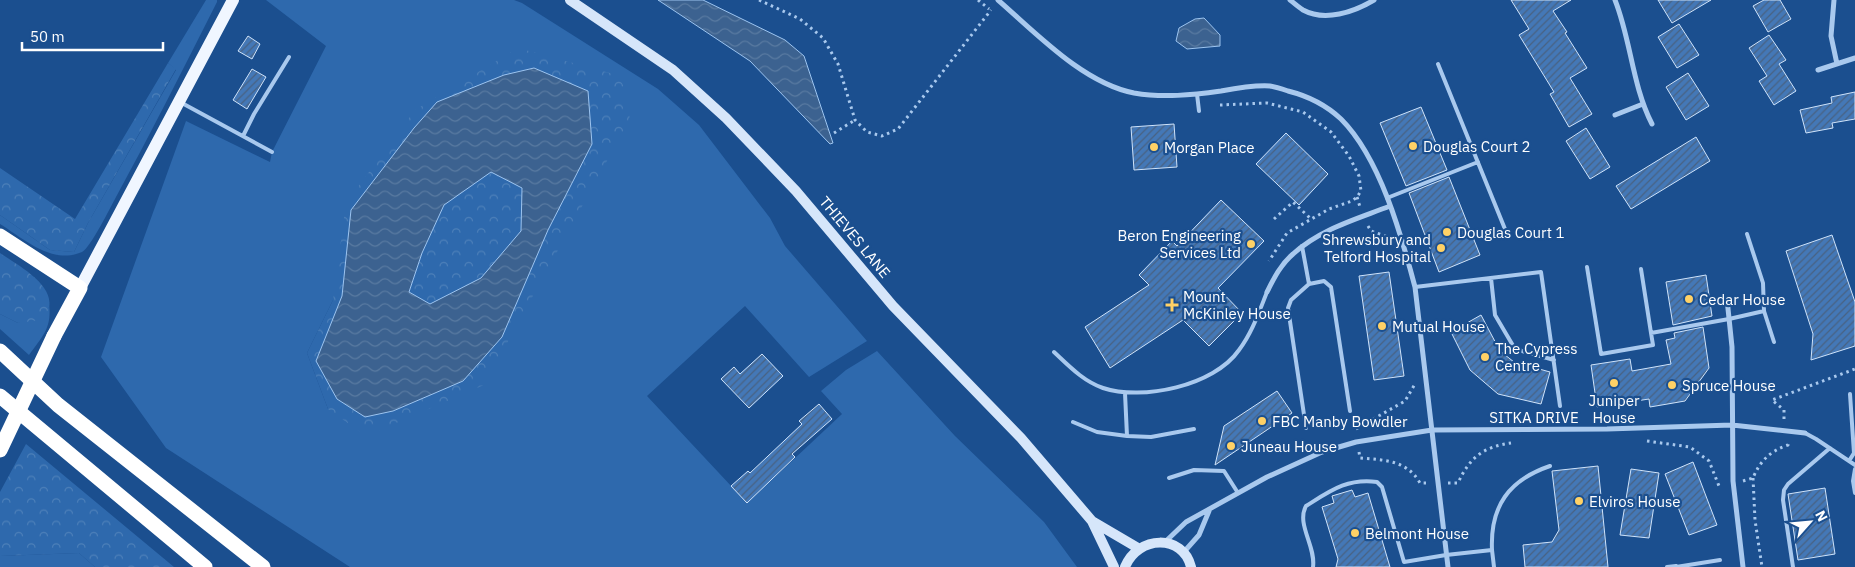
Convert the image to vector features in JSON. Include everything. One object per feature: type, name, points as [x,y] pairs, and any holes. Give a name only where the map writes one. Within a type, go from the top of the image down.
[{"type":"highway","points":[[0,236],[80,288],[54,336],[0,450]]},
{"type":"highway","points":[[0,351],[58,405],[263,567]]},
{"type":"highway","points":[[0,396],[205,567]]},
{"type":"main road","points":[[80,288],[178,101],[234,0]]},
{"type":"main road","name":"THIEVES LANE","points":[[570,0],[673,70],[726,118],[796,191],[893,306],[1021,438],[1092,521]]},
{"type":"main road","points":[[1092,521],[1138,548]]},
{"type":"main road","points":[[1092,521],[1114,567]]},
{"type":"main road","points":[[1125,567],[1128,558],[1138,548],[1147,544],[1164,543],[1174,546],[1183,553],[1191,567]]},
{"type":"street","points":[[998,0],[1060,53],[1100,80],[1134,93],[1158,96],[1270,86],[1299,94],[1320,103],[1340,119],[1359,140],[1387,198],[1403,243],[1415,287],[1448,567]]},
{"type":"street","points":[[1290,0],[1303,10],[1321,14],[1349,12],[1371,1]]},
{"type":"street","points":[[1615,0],[1622,18],[1643,104],[1652,124]]},
{"type":"street","points":[[1834,0],[1831,36],[1837,64]]},
{"type":"street","points":[[1818,70],[1855,58]]},
{"type":"street","points":[[1614,115],[1643,104]]},
{"type":"street","points":[[1267,292],[1279,270],[1292,254],[1309,241],[1332,229],[1390,206]]},
{"type":"street","points":[[1727,299],[1732,347],[1733,481],[1743,567]]},
{"type":"street","name":"SITKA DRIVE","points":[[1164,543],[1186,522],[1296,462],[1356,442],[1432,430],[1607,429],[1732,424],[1804,433]]},
{"type":"street","points":[[1183,553],[1199,535],[1209,511]]},
{"type":"lane","points":[[243,136],[254,114],[289,57]]},
{"type":"lane","points":[[1438,64],[1507,234]]},
{"type":"lane","points":[[1197,94],[1199,111]]},
{"type":"lane","points":[[178,101],[272,152]]},
{"type":"lane","points":[[1387,198],[1478,162]]},
{"type":"lane","points":[[1747,234],[1763,284],[1764,311],[1774,342]]},
{"type":"lane","points":[[1302,246],[1309,284]]},
{"type":"lane","points":[[1587,267],[1601,354],[1653,345],[1641,269]]},
{"type":"lane","points":[[1415,287],[1541,272],[1560,406]]},
{"type":"lane","points":[[1491,278],[1495,315],[1515,349],[1554,360]]},
{"type":"lane","points":[[1306,428],[1288,308],[1291,300],[1309,284],[1324,281],[1331,287],[1350,411]]},
{"type":"lane","points":[[1054,352],[1085,380],[1103,388],[1125,393],[1148,393],[1173,388],[1196,381],[1218,370],[1230,361],[1239,351],[1251,331],[1267,292]]},
{"type":"lane","points":[[1651,333],[1729,320],[1764,311]]},
{"type":"lane","points":[[1125,393],[1127,436]]},
{"type":"lane","points":[[1848,461],[1854,452],[1850,394]]},
{"type":"lane","points":[[1073,422],[1097,432],[1127,436],[1152,437],[1194,429]]},
{"type":"lane","points":[[1804,433],[1830,448],[1855,467],[1853,480],[1855,493]]},
{"type":"lane","points":[[1792,567],[1783,500],[1784,490],[1788,484],[1830,448]]},
{"type":"lane","points":[[1494,567],[1491,533],[1494,519],[1507,493],[1526,476],[1534,471],[1550,466]]},
{"type":"lane","points":[[1169,478],[1194,470],[1224,471],[1238,493]]},
{"type":"lane","points":[[1313,567],[1313,554],[1302,518],[1306,506],[1349,482],[1360,480],[1377,482],[1382,487],[1404,565],[1446,555],[1492,550]]},
{"type":"lane","points":[[1667,567],[1720,560]]},
{"type":"path","points":[[759,0],[800,19],[823,38],[838,64],[855,120],[867,132],[882,136],[898,129],[998,0]]},
{"type":"path","points":[[978,0],[991,10]]},
{"type":"path","points":[[1198,106],[1267,103],[1303,112],[1331,132],[1349,156],[1359,176],[1361,191],[1352,201],[1287,232],[1267,264]]},
{"type":"path","points":[[834,134],[855,120]]},
{"type":"path","points":[[1274,219],[1293,202],[1311,219]]},
{"type":"path","points":[[1363,217],[1371,231],[1388,237],[1391,244]]},
{"type":"path","points":[[1762,567],[1753,478],[1758,466],[1766,457],[1788,445],[1784,410],[1772,400],[1855,369]]},
{"type":"path","points":[[1357,439],[1355,429],[1405,401],[1416,383]]},
{"type":"path","points":[[1643,440],[1690,447],[1708,461],[1719,486],[1727,484]]},
{"type":"path","points":[[1439,483],[1458,483],[1466,466],[1479,454],[1493,446],[1512,443]]},
{"type":"path","points":[[1359,449],[1360,458],[1390,460],[1402,465],[1420,483],[1429,483]]},
{"type":"path","points":[[1736,482],[1753,478]]},
{"type":"green space","points":[[206,0],[217,0],[217,2],[129,173],[86,249],[71,255],[49,253],[29,243],[0,224],[0,215],[50,250],[74,252],[88,223],[176,70],[168,63]]},
{"type":"green space","points":[[266,0],[514,0],[522,3],[658,89],[699,125],[770,218],[785,246],[867,341],[809,377],[745,306],[647,396],[747,503],[842,414],[821,391],[846,370],[877,351],[955,436],[1044,522],[1077,567],[350,567],[166,448],[101,357],[186,121],[270,162],[272,152],[326,46]],"holes":[[[333,300],[328,409],[307,353]]]},
{"type":"green space","points":[[518,48],[621,76],[630,119],[484,385],[366,436],[328,409],[307,353],[333,300],[346,203],[415,110]]},
{"type":"green space","points":[[168,63],[176,69],[88,223],[74,252],[50,250],[0,215],[0,168],[75,219]]},
{"type":"green space","points":[[0,253],[24,269],[46,290],[49,307],[47,313],[40,320],[18,323],[0,314]]},
{"type":"green space","points":[[48,296],[50,315],[49,322],[44,334],[29,355],[0,329],[0,314],[18,323],[49,308]]},
{"type":"green space","points":[[26,444],[174,567],[95,567],[79,553],[0,556],[0,492]]},
{"type":"green space","points":[[79,553],[95,567],[0,567],[0,556]]},
{"type":"water","points":[[658,0],[703,0],[785,40],[804,56],[833,143],[830,144],[750,61]]},
{"type":"water","points":[[1204,18],[1220,35],[1220,46],[1187,49],[1176,41],[1179,28],[1195,19]]},
{"type":"water","points":[[534,68],[588,91],[592,144],[548,230],[502,337],[463,381],[393,411],[365,417],[337,399],[316,361],[342,296],[351,210],[414,128],[437,102],[504,75]],"holes":[[[491,172],[522,188],[521,231],[481,278],[430,304],[409,292],[422,253],[444,205]]]},
{"type":"building","points":[[1511,0],[1571,0],[1553,11],[1587,68],[1570,78],[1592,114],[1569,127],[1550,94],[1554,92],[1519,35],[1529,29]]},
{"type":"building","points":[[1658,0],[1711,0],[1672,23]]},
{"type":"building","points":[[1764,0],[1780,0],[1791,19],[1768,32],[1753,6]]},
{"type":"building","points":[[1679,24],[1699,55],[1677,68],[1658,37]]},
{"type":"building","points":[[1769,35],[1786,60],[1779,64],[1796,91],[1774,105],[1759,81],[1767,76],[1749,48]]},
{"type":"building","points":[[248,36],[260,44],[252,59],[238,51]]},
{"type":"building","points":[[252,69],[266,77],[247,109],[233,100]]},
{"type":"building","points":[[1688,73],[1709,106],[1686,120],[1666,87]]},
{"type":"building","points":[[1855,92],[1855,119],[1832,123],[1833,128],[1806,133],[1800,110],[1832,103],[1831,97]]},
{"type":"building","name":"Douglas Court 2","points":[[1421,107],[1447,170],[1406,186],[1380,123]]},
{"type":"building","name":"Morgan Place","points":[[1174,124],[1177,167],[1134,170],[1131,127]]},
{"type":"building","points":[[1586,128],[1610,167],[1590,179],[1566,141]]},
{"type":"building","points":[[1286,133],[1328,174],[1299,205],[1256,164]]},
{"type":"building","points":[[1696,137],[1710,161],[1631,209],[1616,186]]},
{"type":"building","name":"Douglas Court 1","points":[[1449,177],[1480,255],[1439,272],[1409,193]]},
{"type":"building","points":[[1221,200],[1264,241],[1218,288],[1242,313],[1209,346],[1183,320],[1110,368],[1085,327],[1149,285],[1139,275],[1172,241],[1177,246]]},
{"type":"building","points":[[1832,235],[1855,302],[1855,346],[1811,360],[1813,334],[1786,251]]},
{"type":"building","name":"Mutual House","points":[[1389,272],[1404,376],[1374,380],[1359,276]]},
{"type":"building","name":"Cedar House","points":[[1706,275],[1712,316],[1673,325],[1666,282]]},
{"type":"building","name":"The Cypress Centre","points":[[1481,315],[1500,351],[1514,362],[1550,372],[1541,404],[1498,394],[1470,370],[1451,332]]},
{"type":"building","points":[[1703,327],[1709,368],[1685,401],[1650,407],[1649,399],[1597,407],[1591,365],[1630,359],[1632,371],[1671,364],[1666,340],[1675,338],[1674,333]]},
{"type":"building","points":[[762,354],[783,376],[749,408],[721,379],[734,367],[740,374]]},
{"type":"building","name":"Juneau House","points":[[1277,391],[1292,413],[1215,465],[1224,426]]},
{"type":"building","points":[[819,404],[832,419],[792,454],[795,457],[747,503],[731,486],[748,471],[750,473],[802,424],[799,421]]},
{"type":"building","points":[[1693,462],[1717,525],[1689,535],[1665,474]]},
{"type":"building","name":"Elviros House","points":[[1598,466],[1608,567],[1525,567],[1523,545],[1552,542],[1559,530],[1552,471]]},
{"type":"building","points":[[1631,469],[1659,473],[1649,538],[1620,535]]},
{"type":"building","points":[[1825,488],[1835,554],[1798,560],[1788,494]]},
{"type":"building","name":"Belmont House","points":[[1352,490],[1355,497],[1368,493],[1390,567],[1336,567],[1338,559],[1322,507],[1334,503],[1332,496]]},
{"type":"place","name":"Douglas Court 2","points":[[1413,146]]},
{"type":"place","name":"Morgan Place","points":[[1154,147]]},
{"type":"place","name":"Douglas Court 1","points":[[1447,232]]},
{"type":"place","name":"Beron Engineering Services Ltd","points":[[1251,244]]},
{"type":"place","name":"Shrewsbury and Telford Hospital","points":[[1441,248]]},
{"type":"place","name":"Cedar House","points":[[1689,299]]},
{"type":"place","name":"Mount McKinley House","points":[[1172,305]]},
{"type":"place","name":"Mutual House","points":[[1382,326]]},
{"type":"place","name":"The Cypress Centre","points":[[1485,357]]},
{"type":"place","name":"Juniper House","points":[[1614,383]]},
{"type":"place","name":"Spruce House","points":[[1672,385]]},
{"type":"place","name":"FBC Manby Bowdler","points":[[1262,421]]},
{"type":"place","name":"Juneau House","points":[[1231,446]]},
{"type":"place","name":"Elviros House","points":[[1579,501]]},
{"type":"place","name":"Belmont House","points":[[1355,533]]}]
